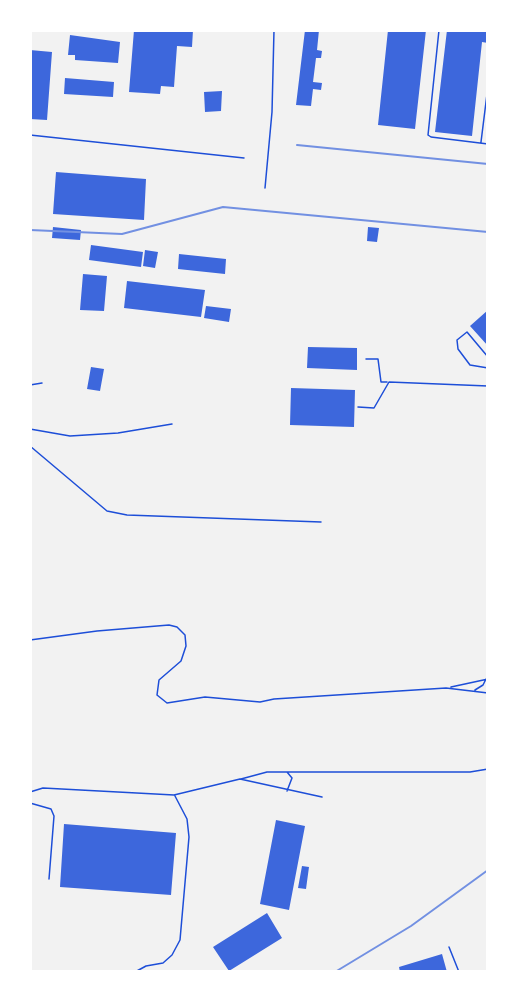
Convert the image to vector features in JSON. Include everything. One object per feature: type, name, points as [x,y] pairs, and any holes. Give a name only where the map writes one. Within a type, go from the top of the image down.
[{"type":"lane","points":[[265,188],[272,112],[274,30]]},
{"type":"lane","points":[[439,30],[428,135],[488,144]]},
{"type":"lane","points":[[480,143],[488,86]]},
{"type":"lane","points":[[30,135],[244,158]]},
{"type":"lane","points":[[488,357],[467,332],[456,340],[458,350],[470,365],[488,368]]},
{"type":"lane","points":[[366,359],[378,359],[381,382],[488,386]]},
{"type":"lane","points":[[358,406],[374,408],[389,382]]},
{"type":"lane","points":[[30,385],[42,383]]},
{"type":"lane","points":[[30,429],[70,436],[118,433],[172,423]]},
{"type":"lane","points":[[30,446],[107,511],[127,515],[321,522]]},
{"type":"lane","points":[[30,792],[43,788],[174,795],[267,772],[488,769]]},
{"type":"lane","points":[[286,771],[292,778],[287,791]]},
{"type":"lane","points":[[240,779],[322,797]]},
{"type":"lane","points":[[135,972],[146,966],[163,963],[172,955],[180,940],[189,837],[182,806],[174,795]]},
{"type":"lane","points":[[30,803],[51,809],[54,816],[49,879]]},
{"type":"lane","points":[[449,947],[459,972]]},
{"type":"path","points":[[30,640],[169,625],[185,634],[186,646],[182,661],[159,680],[157,695],[167,703],[205,697],[260,702],[274,699],[449,688],[487,679]]},
{"type":"path","points":[[473,691],[483,685],[487,679]]},
{"type":"path","points":[[449,688],[488,693]]},
{"type":"building","points":[[134,30],[193,30],[192,47],[177,46],[174,87],[161,86],[160,94],[129,92]]},
{"type":"building","points":[[305,30],[319,30],[317,50],[322,51],[321,58],[316,58],[313,82],[322,83],[321,90],[313,89],[311,106],[296,105]]},
{"type":"building","points":[[388,30],[426,30],[415,129],[378,125]]},
{"type":"building","points":[[447,30],[488,30],[488,43],[482,42],[472,136],[435,132]]},
{"type":"building","points":[[70,35],[120,42],[118,63],[75,60],[75,55],[68,55]]},
{"type":"building","points":[[30,50],[52,52],[47,120],[30,119]]},
{"type":"building","points":[[65,78],[114,82],[113,97],[64,94]]},
{"type":"building","points":[[222,91],[221,111],[205,112],[204,92]]},
{"type":"building","points":[[56,172],[146,179],[144,220],[53,214]]},
{"type":"building","points":[[53,227],[81,230],[80,240],[52,238]]},
{"type":"building","points":[[368,227],[379,228],[377,242],[367,241]]},
{"type":"building","points":[[91,245],[143,252],[141,267],[89,260]]},
{"type":"building","points":[[145,250],[158,252],[155,268],[143,266]]},
{"type":"building","points":[[179,254],[226,259],[225,274],[178,269]]},
{"type":"building","points":[[83,274],[107,276],[104,311],[80,310]]},
{"type":"building","points":[[127,281],[205,290],[201,317],[124,308]]},
{"type":"building","points":[[206,306],[231,309],[229,322],[204,318]]},
{"type":"building","points":[[488,310],[488,346],[470,326]]},
{"type":"building","points":[[308,347],[357,348],[357,370],[307,368]]},
{"type":"building","points":[[91,367],[104,369],[100,391],[87,389]]},
{"type":"building","points":[[291,388],[355,390],[354,427],[290,425]]},
{"type":"building","points":[[276,820],[305,826],[289,910],[260,904]]},
{"type":"building","points":[[64,824],[176,833],[171,895],[60,887]]},
{"type":"building","points":[[302,866],[309,867],[306,889],[298,888]]},
{"type":"building","points":[[267,913],[282,938],[229,971],[213,947]]},
{"type":"building","points":[[442,954],[447,972],[400,972],[399,967]]},
{"type":"railway","points":[[297,145],[488,164]]},
{"type":"railway","points":[[30,230],[122,234],[223,207],[488,232]]},
{"type":"railway","points":[[335,972],[411,926],[488,870]]}]
